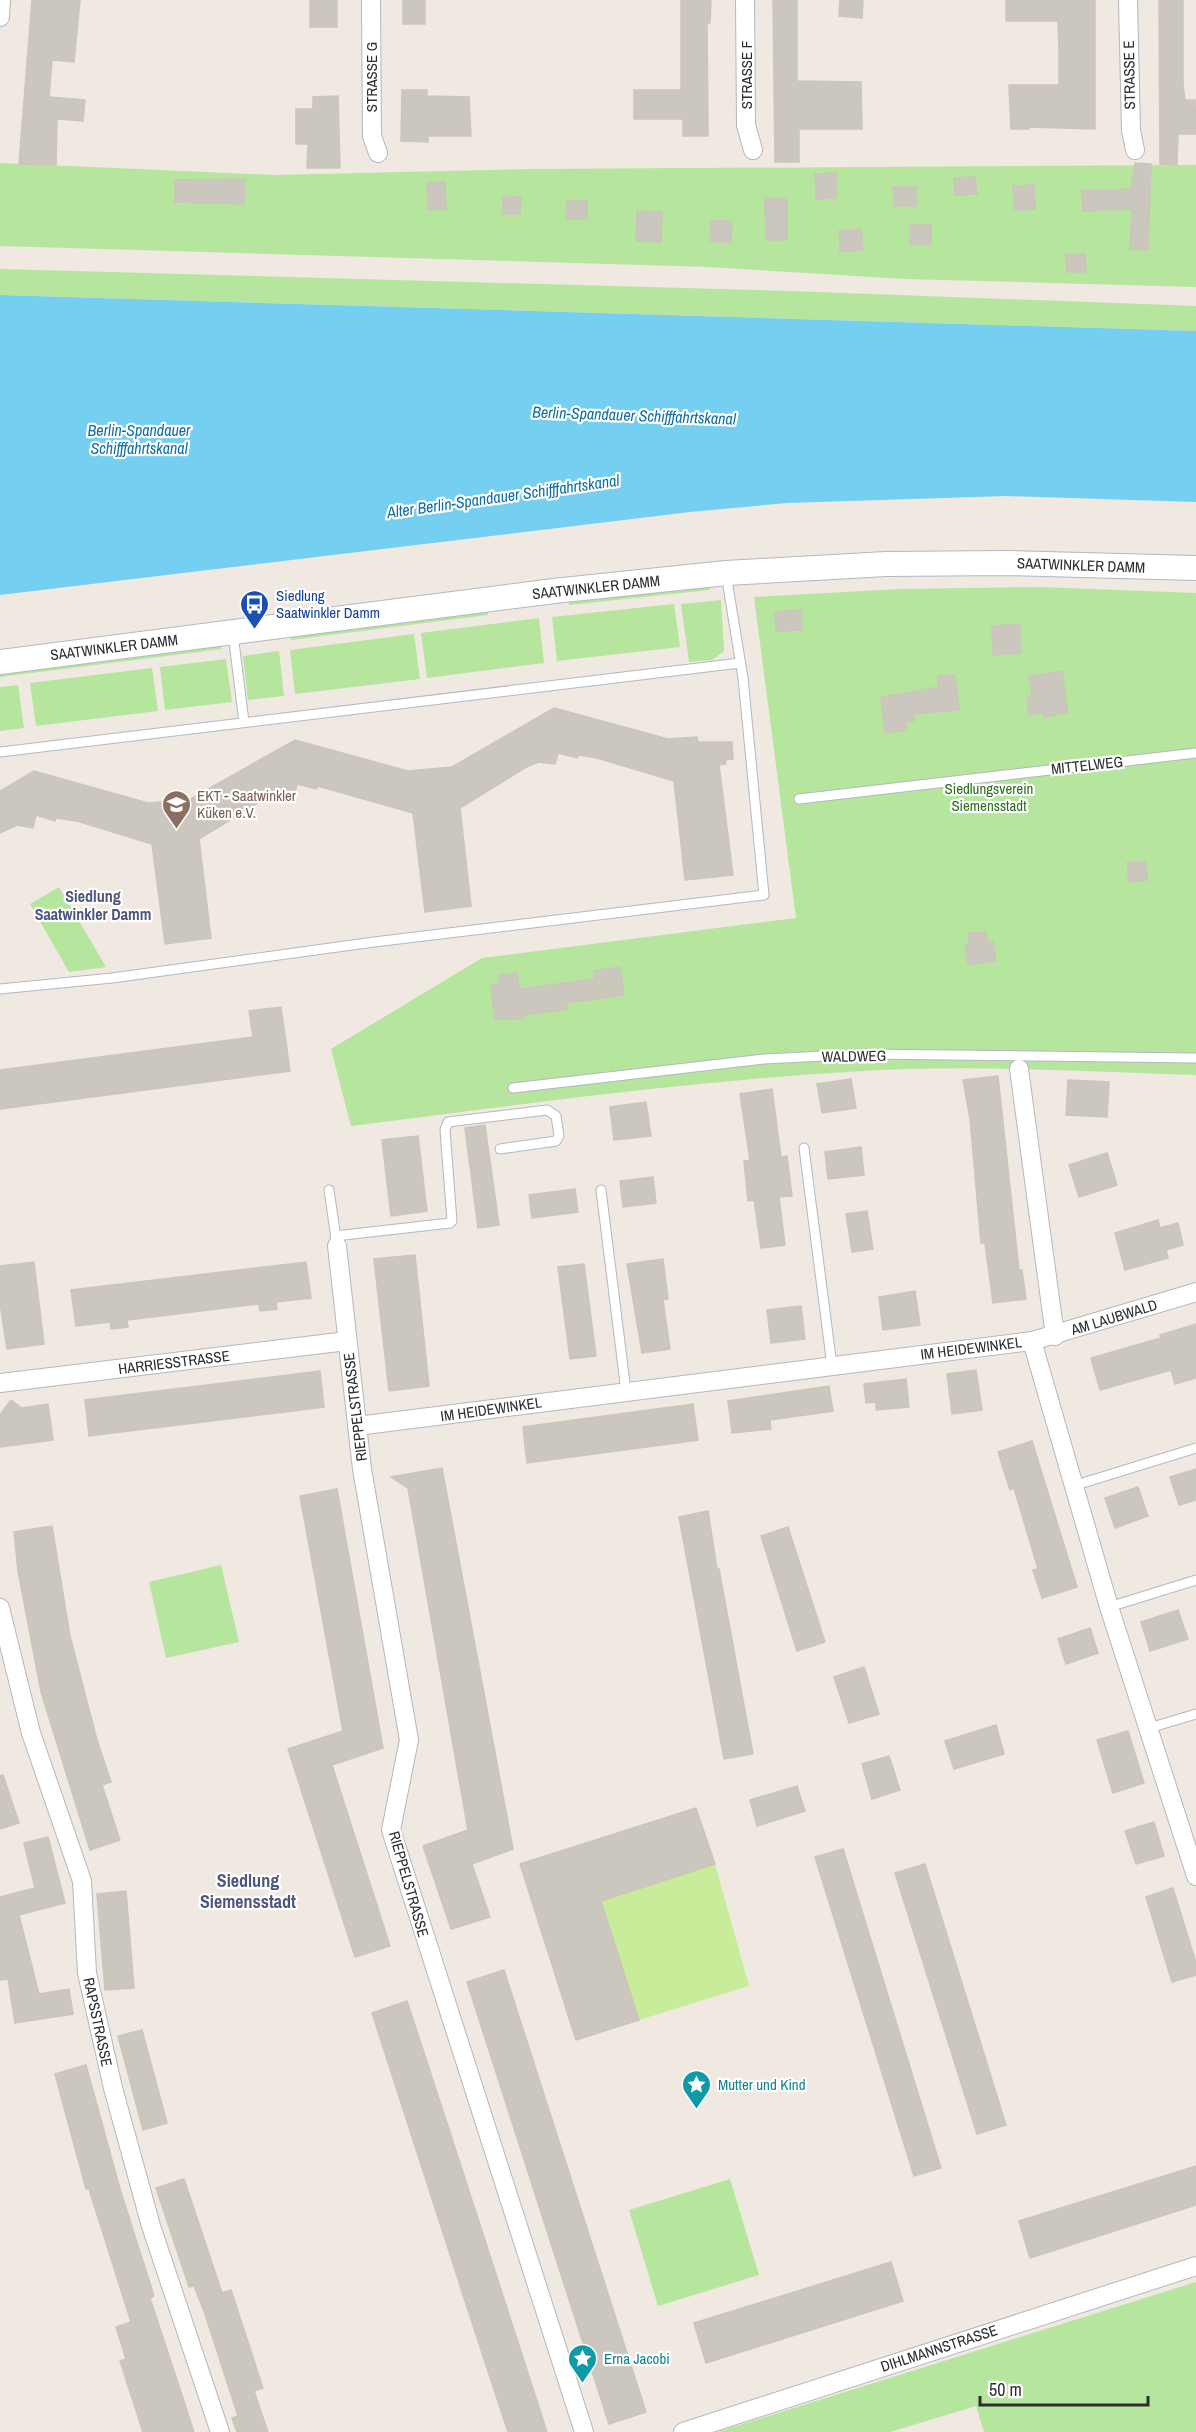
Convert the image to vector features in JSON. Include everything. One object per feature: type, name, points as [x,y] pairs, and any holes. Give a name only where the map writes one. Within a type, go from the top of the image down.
[{"type":"main road","name":"SAATWINKLER DAMM","points":[[0,662],[554,591],[726,573],[886,564],[985,563],[1196,568]]},
{"type":"street","points":[[0,17],[1,0]]},
{"type":"street","name":"STRASSE G","points":[[371,0],[372,136],[378,153]]},
{"type":"street","name":"STRASSE F","points":[[745,0],[746,125],[753,150]]},
{"type":"street","name":"STRASSE E","points":[[1128,0],[1131,130],[1135,150]]},
{"type":"street","points":[[1018,1062],[1055,1336]]},
{"type":"street","name":"RIEPPELSTRASSE","points":[[336,1240],[362,1469],[409,1740],[391,1830],[584,2432]]},
{"type":"street","name":"AM LAUBWALD","points":[[1032,1341],[1196,1292]]},
{"type":"street","name":"HARRIESSTRASSE","points":[[0,1383],[347,1341]]},
{"type":"street","name":"IM HEIDEWINKEL","points":[[357,1426],[1032,1341],[1109,1607],[1192,1851],[1196,1876]]},
{"type":"street","name":"RAPSSTRASSE","points":[[0,1608],[28,1721],[82,1881],[87,1973],[119,2109],[151,2226],[220,2432]]},
{"type":"street","name":"DIHLMANNSTRASSE","points":[[683,2432],[1196,2266]]},
{"type":"lane","points":[[0,989],[112,978],[374,942],[764,895],[740,663],[726,573]]},
{"type":"lane","points":[[233,632],[244,722]]},
{"type":"lane","points":[[0,752],[740,663]]},
{"type":"lane","name":"MITTELWEG","points":[[798,799],[1196,753]]},
{"type":"lane","name":"WALDWEG","points":[[513,1088],[764,1059],[864,1054],[1018,1062],[1196,1058]]},
{"type":"lane","points":[[329,1190],[336,1240],[450,1223],[452,1221],[445,1130],[448,1122],[547,1110],[556,1116],[559,1136],[556,1141],[500,1149]]},
{"type":"lane","points":[[804,1148],[832,1366]]},
{"type":"lane","points":[[601,1190],[626,1391]]},
{"type":"lane","points":[[1073,1486],[1196,1448]]},
{"type":"lane","points":[[1109,1607],[1196,1580]]},
{"type":"lane","points":[[1149,1728],[1196,1714]]},
{"type":"green space","points":[[0,163],[274,175],[535,169],[1196,165],[1196,287],[904,279],[709,267],[0,246]]},
{"type":"green space","points":[[0,269],[792,291],[1196,306],[1196,331],[0,295]]},
{"type":"green space","points":[[709,586],[710,590],[569,605],[569,600]]},
{"type":"green space","name":"Siedlungsverein Siemensstadt","points":[[1041,587],[1196,593],[1196,1075],[978,1068],[847,1072],[661,1088],[351,1126],[331,1049],[482,958],[796,918],[754,597],[901,589]]},
{"type":"green space","points":[[721,600],[724,651],[712,660],[689,662],[681,604]]},
{"type":"green space","points":[[674,604],[680,647],[557,661],[552,617]]},
{"type":"green space","points":[[487,611],[488,615],[291,640],[290,635]]},
{"type":"green space","points":[[539,618],[544,663],[427,678],[421,633]]},
{"type":"green space","points":[[414,634],[420,679],[295,694],[290,650]]},
{"type":"green space","points":[[220,644],[222,649],[0,677],[0,671]]},
{"type":"green space","points":[[279,651],[284,696],[248,700],[243,656]]},
{"type":"green space","points":[[226,659],[232,702],[165,710],[160,667]]},
{"type":"green space","points":[[152,668],[158,711],[36,726],[30,683]]},
{"type":"green space","points":[[18,685],[24,728],[0,731],[0,687]]},
{"type":"green space","points":[[59,887],[106,967],[69,972],[30,904]]},
{"type":"green space","points":[[221,1565],[239,1642],[166,1658],[149,1582]]},
{"type":"green space","points":[[715,1864],[749,1986],[639,2020],[601,1901]]},
{"type":"green space","points":[[730,2179],[759,2275],[658,2306],[629,2210]]},
{"type":"green space","points":[[1196,2282],[1196,2432],[984,2432],[976,2406],[890,2432],[717,2432]]},
{"type":"water","name":"Berlin-Spandauer Schifffahrtskanal","points":[[0,295],[1196,331],[1196,502],[1006,496],[787,503],[690,512],[0,595]]},
{"type":"building","points":[[32,0],[80,0],[74,62],[52,60],[49,97],[85,100],[83,121],[57,119],[56,165],[19,164]]},
{"type":"building","points":[[310,0],[337,0],[337,27],[310,27]]},
{"type":"building","points":[[403,0],[425,0],[425,24],[403,24]]},
{"type":"building","points":[[681,0],[711,0],[710,23],[707,23],[708,136],[683,136],[683,119],[634,119],[634,90],[681,90]]},
{"type":"building","points":[[773,0],[797,0],[797,81],[861,82],[862,129],[799,129],[799,162],[775,162]]},
{"type":"building","points":[[840,0],[863,0],[862,18],[839,16]]},
{"type":"building","points":[[1006,0],[1095,0],[1095,129],[1029,127],[1029,129],[1011,129],[1009,85],[1059,85],[1058,21],[1006,21]]},
{"type":"building","points":[[1159,0],[1183,0],[1183,84],[1185,100],[1195,100],[1196,134],[1178,134],[1177,165],[1160,164]]},
{"type":"building","points":[[402,90],[427,90],[427,96],[469,97],[471,136],[428,136],[428,142],[401,141]]},
{"type":"building","points":[[338,96],[340,168],[307,168],[308,144],[296,144],[296,109],[313,109],[313,97]]},
{"type":"building","points":[[1135,163],[1151,164],[1148,250],[1130,249],[1132,209],[1083,211],[1082,191],[1131,189]]},
{"type":"building","points":[[836,173],[836,198],[816,199],[815,174]]},
{"type":"building","points":[[975,177],[977,194],[955,195],[954,178]]},
{"type":"building","points":[[245,179],[244,204],[175,202],[175,180]]},
{"type":"building","points":[[445,182],[446,209],[428,210],[427,183]]},
{"type":"building","points":[[1034,185],[1035,209],[1014,210],[1013,186]]},
{"type":"building","points":[[893,187],[916,187],[916,206],[894,206]]},
{"type":"building","points":[[503,196],[521,197],[520,214],[503,214]]},
{"type":"building","points":[[765,198],[787,198],[787,240],[766,240]]},
{"type":"building","points":[[567,201],[587,201],[587,219],[566,219]]},
{"type":"building","points":[[637,211],[662,212],[661,242],[636,241]]},
{"type":"building","points":[[711,220],[732,222],[731,243],[710,241]]},
{"type":"building","points":[[910,225],[931,225],[931,244],[910,244]]},
{"type":"building","points":[[861,229],[863,250],[840,252],[839,231]]},
{"type":"building","points":[[1085,254],[1086,272],[1067,272],[1066,255]]},
{"type":"building","points":[[801,610],[802,630],[776,631],[775,612]]},
{"type":"building","points":[[1020,624],[1021,653],[993,655],[992,626]]},
{"type":"building","points":[[1062,671],[1068,713],[1044,717],[1044,713],[1029,715],[1027,697],[1032,696],[1029,676]]},
{"type":"building","points":[[955,675],[959,710],[913,714],[914,721],[906,722],[906,730],[885,733],[881,697],[939,687],[938,676]]},
{"type":"building","points":[[554,708],[668,739],[697,737],[698,742],[732,742],[733,759],[725,760],[726,764],[719,765],[733,875],[685,880],[674,781],[597,758],[579,755],[577,758],[558,753],[555,764],[539,762],[528,766],[460,808],[471,906],[425,912],[413,813],[318,786],[316,789],[297,784],[294,796],[278,793],[266,798],[199,839],[211,938],[165,944],[152,844],[77,821],[56,818],[55,821],[36,815],[33,828],[17,825],[0,833],[0,791],[34,771],[148,803],[189,800],[295,740],[408,771],[452,767]]},
{"type":"building","points":[[1145,861],[1148,880],[1129,882],[1127,863]]},
{"type":"building","points":[[986,932],[987,942],[993,941],[996,961],[968,965],[965,945],[970,944],[968,934]]},
{"type":"building","points":[[620,967],[624,995],[566,1003],[567,1009],[524,1015],[524,1018],[495,1020],[491,985],[500,984],[499,975],[516,973],[520,989],[595,979],[594,971]]},
{"type":"building","points":[[281,1007],[290,1071],[0,1109],[0,1070],[253,1037],[249,1011]]},
{"type":"building","points":[[998,1076],[1019,1270],[1022,1270],[1026,1299],[993,1303],[985,1243],[981,1243],[970,1119],[963,1080]]},
{"type":"building","points":[[851,1079],[856,1108],[822,1113],[817,1084]]},
{"type":"building","points":[[1068,1080],[1109,1082],[1107,1117],[1066,1115]]},
{"type":"building","points":[[772,1089],[781,1157],[787,1156],[792,1196],[779,1197],[785,1245],[761,1248],[754,1200],[748,1201],[744,1161],[750,1160],[740,1094]]},
{"type":"building","points":[[646,1102],[651,1136],[614,1140],[610,1107]]},
{"type":"building","points":[[485,1125],[499,1225],[478,1228],[465,1128]]},
{"type":"building","points":[[418,1136],[427,1211],[391,1216],[382,1140]]},
{"type":"building","points":[[861,1147],[864,1175],[828,1179],[825,1152]]},
{"type":"building","points":[[1107,1153],[1117,1185],[1079,1197],[1069,1165]]},
{"type":"building","points":[[653,1177],[656,1203],[623,1207],[620,1181]]},
{"type":"building","points":[[575,1189],[578,1212],[532,1218],[529,1195]]},
{"type":"building","points":[[867,1211],[873,1249],[852,1252],[846,1214]]},
{"type":"building","points":[[1158,1220],[1160,1228],[1178,1223],[1183,1245],[1166,1250],[1168,1258],[1125,1270],[1115,1233]]},
{"type":"building","points":[[415,1255],[429,1386],[389,1391],[374,1259]]},
{"type":"building","points":[[663,1259],[668,1299],[663,1300],[670,1349],[642,1353],[627,1264]]},
{"type":"building","points":[[34,1262],[44,1344],[7,1349],[0,1303],[0,1266]]},
{"type":"building","points":[[306,1262],[311,1298],[276,1302],[277,1309],[260,1311],[259,1304],[127,1320],[128,1327],[111,1329],[110,1322],[76,1326],[71,1290]]},
{"type":"building","points":[[584,1264],[596,1356],[570,1359],[558,1267]]},
{"type":"building","points":[[915,1291],[920,1325],[883,1330],[879,1297]]},
{"type":"building","points":[[801,1306],[805,1339],[771,1343],[767,1310]]},
{"type":"building","points":[[1196,1324],[1196,1378],[1175,1384],[1171,1370],[1100,1390],[1091,1358],[1161,1338],[1160,1335]]},
{"type":"building","points":[[976,1370],[982,1410],[952,1414],[947,1374]]},
{"type":"building","points":[[320,1371],[324,1407],[89,1436],[85,1400]]},
{"type":"building","points":[[906,1379],[909,1407],[876,1410],[876,1402],[866,1403],[864,1384]]},
{"type":"building","points":[[829,1386],[833,1411],[770,1420],[771,1429],[732,1433],[728,1401]]},
{"type":"building","points":[[11,1400],[22,1408],[48,1404],[53,1440],[0,1447],[0,1415]]},
{"type":"building","points":[[693,1404],[698,1440],[527,1463],[523,1427]]},
{"type":"building","points":[[1032,1441],[1077,1587],[1042,1598],[1033,1570],[1038,1569],[1014,1488],[1010,1490],[998,1452]]},
{"type":"building","points":[[442,1468],[513,1849],[472,1864],[490,1917],[451,1929],[423,1846],[468,1830],[408,1488],[391,1477]]},
{"type":"building","points":[[1196,1469],[1196,1500],[1179,1505],[1170,1477]]},
{"type":"building","points":[[1138,1487],[1148,1516],[1115,1528],[1105,1498]]},
{"type":"building","points":[[337,1489],[383,1748],[332,1765],[390,1946],[355,1957],[288,1749],[343,1731],[300,1496]]},
{"type":"building","points":[[708,1511],[753,1754],[724,1759],[679,1517]]},
{"type":"building","points":[[52,1526],[70,1636],[97,1740],[111,1782],[102,1785],[120,1840],[90,1850],[41,1692],[18,1571],[14,1532]]},
{"type":"building","points":[[788,1527],[825,1642],[797,1651],[761,1536]]},
{"type":"building","points":[[1178,1610],[1188,1639],[1150,1651],[1141,1622]]},
{"type":"building","points":[[1090,1628],[1098,1653],[1066,1664],[1058,1639]]},
{"type":"building","points":[[864,1667],[879,1714],[849,1723],[834,1677]]},
{"type":"building","points":[[996,1725],[1004,1754],[954,1769],[945,1741]]},
{"type":"building","points":[[1128,1731],[1144,1783],[1113,1793],[1097,1740]]},
{"type":"building","points":[[889,1756],[900,1790],[872,1799],[862,1764]]},
{"type":"building","points":[[3,1775],[19,1823],[0,1829],[0,1776]]},
{"type":"building","points":[[797,1786],[805,1811],[757,1826],[750,1800]]},
{"type":"building","points":[[696,1808],[715,1864],[601,1901],[639,2020],[576,2040],[520,1864]]},
{"type":"building","points":[[1154,1822],[1164,1856],[1136,1864],[1125,1831]]},
{"type":"building","points":[[48,1837],[65,1903],[19,1915],[39,1994],[69,1989],[73,2014],[15,2023],[8,1979],[0,1980],[0,1897],[35,1888],[24,1843]]},
{"type":"building","points":[[843,1849],[941,2168],[914,2176],[815,1857]]},
{"type":"building","points":[[925,1864],[1006,2125],[977,2134],[895,1873]]},
{"type":"building","points":[[1173,1888],[1196,1963],[1196,1975],[1172,1982],[1146,1897]]},
{"type":"building","points":[[126,1891],[134,1988],[105,1990],[97,1894]]},
{"type":"building","points":[[504,1970],[646,2412],[609,2424],[467,1982]]},
{"type":"building","points":[[407,2001],[547,2432],[508,2432],[466,2304],[372,2013]]},
{"type":"building","points":[[142,2030],[167,2123],[143,2130],[118,2036]]},
{"type":"building","points":[[86,2065],[120,2189],[154,2296],[150,2298],[194,2432],[143,2432],[120,2361],[126,2359],[116,2327],[131,2322],[89,2189],[86,2189],[55,2074]]},
{"type":"building","points":[[1196,2166],[1196,2205],[1030,2258],[1019,2221]]},
{"type":"building","points":[[184,2179],[222,2293],[231,2290],[263,2388],[254,2391],[268,2432],[237,2432],[232,2418],[238,2416],[204,2311],[194,2286],[189,2287],[156,2188]]},
{"type":"building","points":[[891,2262],[903,2301],[706,2363],[694,2323]]},
{"type":"place","name":"Siedlung Saatwinkler Damm","points":[[255,630]]},
{"type":"place","name":"EKT - Saatwinkler Küken e.V.","points":[[176,830]]},
{"type":"place","name":"Mutter und Kind","points":[[697,2110]]},
{"type":"place","name":"Erna Jacobi","points":[[583,2384]]},
{"type":"district","name":"Siedlung Saatwinkler Damm","points":[[93,905]]},
{"type":"district","name":"Siedlung Siemensstadt","points":[[248,1890]]},
{"type":"water label","name":"Alter Berlin-Spandauer Schifffahrtskanal","points":[[503,496]]}]
